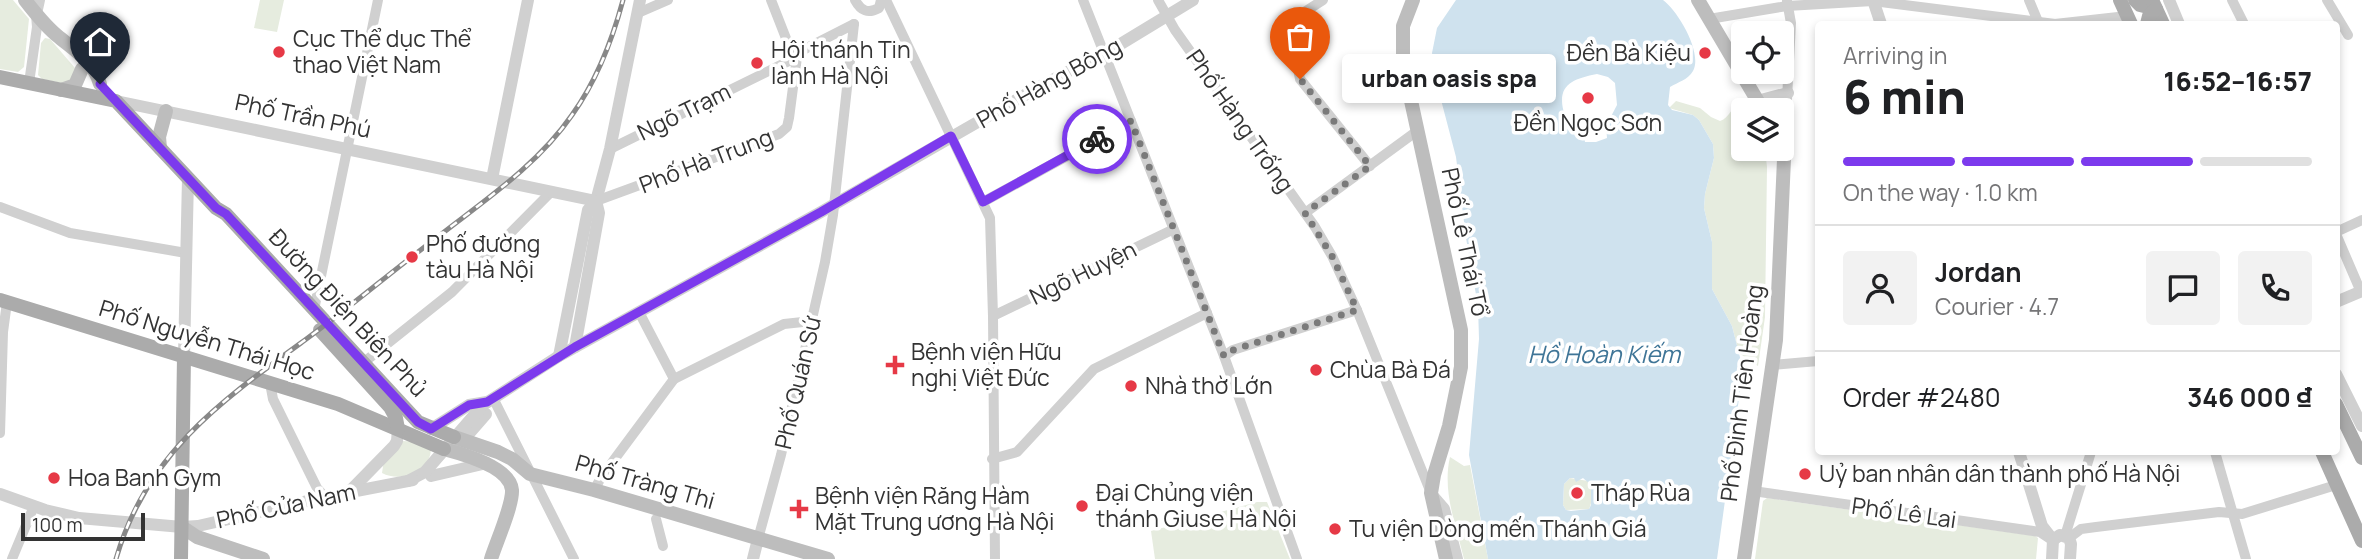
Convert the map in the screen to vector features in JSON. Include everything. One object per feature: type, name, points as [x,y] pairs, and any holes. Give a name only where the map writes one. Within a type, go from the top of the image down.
[{"type":"main road","name":"Đường Điện Biên Phủ","points":[[25,0],[37,7],[60,38],[65,51],[91,79],[100,84],[216,208],[226,214],[418,422],[454,444]]},
{"type":"main road","points":[[1698,0],[1755,98]]},
{"type":"main road","points":[[2120,0],[2129,20]]},
{"type":"main road","points":[[2134,0],[2140,5],[2154,4]]},
{"type":"main road","name":"Phố Lê Thái Tổ","points":[[1410,2],[1403,26],[1401,50],[1456,300],[1462,343],[1461,367],[1454,403],[1431,494],[1446,559]]},
{"type":"main road","points":[[2148,21],[2154,4]]},
{"type":"main road","points":[[2154,4],[2162,21]]},
{"type":"main road","name":"Đường Điện Biên Phủ","points":[[60,38],[73,46],[98,74],[100,84]]},
{"type":"main road","points":[[61,90],[75,85],[82,69]]},
{"type":"main road","name":"Phố Trần Phú","points":[[0,77],[117,101]]},
{"type":"main road","points":[[160,148],[159,137],[166,111]]},
{"type":"main road","name":"Phố Đinh Tiên Hoàng","points":[[1744,559],[1777,315],[1782,161]]},
{"type":"main road","name":"Đường Điện Biên Phủ","points":[[216,208],[218,219],[390,407],[398,429]]},
{"type":"main road","name":"Phố Nguyễn Thái Học","points":[[3,301],[338,404],[398,429],[454,444]]},
{"type":"main road","points":[[181,559],[184,356]]},
{"type":"main road","points":[[2340,412],[2362,458]]},
{"type":"main road","points":[[454,444],[503,473],[509,480],[512,491],[491,559]]},
{"type":"main road","name":"Phố Tràng Thi","points":[[454,444],[498,452],[512,459],[530,474],[594,490],[828,559]]},
{"type":"main road","points":[[2323,455],[2362,541]]},
{"type":"main road","points":[[182,527],[197,537],[263,559]]},
{"type":"street","points":[[314,310],[378,0]]},
{"type":"street","points":[[492,178],[527,0]]},
{"type":"street","points":[[559,356],[588,210],[596,201],[610,149],[639,6],[668,0]]},
{"type":"street","points":[[771,0],[789,46],[797,57]]},
{"type":"street","points":[[855,0],[866,12],[879,8],[883,0]]},
{"type":"street","points":[[883,0],[990,218],[995,559]]},
{"type":"street","points":[[1083,0],[1224,356],[1297,559]]},
{"type":"street","name":"Phố Hàng Trống","points":[[1158,0],[1167,17],[1305,213],[1332,256],[1357,310],[1431,494]]},
{"type":"street","name":"Phố Hàng Bông","points":[[454,444],[490,400],[559,356],[834,205],[1193,0]]},
{"type":"street","points":[[1324,0],[1289,22],[1300,79],[1370,166]]},
{"type":"street","points":[[1709,19],[1787,3],[1873,0],[2030,21]]},
{"type":"street","points":[[1873,0],[1880,21]]},
{"type":"street","points":[[2029,0],[2038,21]]},
{"type":"street","points":[[2232,0],[2242,21]]},
{"type":"street","points":[[2327,0],[2339,21]]},
{"type":"street","points":[[2154,4],[2172,1],[2178,21]]},
{"type":"street","points":[[1787,3],[1791,23],[1788,98]]},
{"type":"street","points":[[29,83],[37,7]]},
{"type":"street","points":[[2110,21],[2129,20]]},
{"type":"street","points":[[2340,23],[2348,35]]},
{"type":"street","name":"Ngõ Trạm","points":[[610,149],[797,57],[801,51],[854,24]]},
{"type":"street","name":"Phố Quán Sứ","points":[[752,559],[781,455],[825,262],[854,24]]},
{"type":"street","name":"Phố Hà Trung","points":[[596,201],[779,134],[786,127],[789,118],[797,57]]},
{"type":"street","points":[[1777,98],[1788,93]]},
{"type":"street","name":"Phố Trần Phú","points":[[117,101],[596,201]]},
{"type":"street","points":[[983,202],[1131,121]]},
{"type":"street","points":[[1305,213],[1417,131]]},
{"type":"street","points":[[184,356],[188,178]]},
{"type":"street","points":[[363,363],[452,292],[550,193]]},
{"type":"street","points":[[575,347],[599,213],[596,201]]},
{"type":"street","points":[[0,207],[70,233],[186,253]]},
{"type":"street","points":[[2340,231],[2362,220]]},
{"type":"street","name":"Ngõ Huyện","points":[[993,316],[1172,230]]},
{"type":"street","points":[[2340,242],[2361,292],[2340,300]]},
{"type":"street","points":[[0,433],[3,301]]},
{"type":"street","points":[[1224,356],[1233,350],[1357,310]]},
{"type":"street","points":[[639,312],[674,379]]},
{"type":"street","points":[[992,459],[1017,452],[1094,369],[1207,313]]},
{"type":"street","points":[[594,490],[674,379],[784,324],[812,321]]},
{"type":"street","points":[[1772,365],[1815,361]]},
{"type":"street","points":[[2340,382],[2362,426]]},
{"type":"street","points":[[270,383],[273,399],[317,488],[325,496]]},
{"type":"street","points":[[431,429],[469,405],[490,400],[545,498],[574,559]]},
{"type":"street","points":[[349,492],[397,441],[398,429]]},
{"type":"street","points":[[431,477],[454,444]]},
{"type":"street","name":"Phố Cửa Nam","points":[[408,481],[425,472],[454,444]]},
{"type":"street","points":[[2020,455],[2042,526],[2061,547]]},
{"type":"street","points":[[2061,547],[2090,455]]},
{"type":"street","points":[[2216,455],[2246,559]]},
{"type":"street","points":[[379,459],[377,474],[394,483]]},
{"type":"street","name":"Phố Cửa Nam","points":[[0,494],[79,518],[182,527],[256,514],[325,496],[431,477],[487,463]]},
{"type":"street","points":[[2061,547],[2081,529],[2232,512],[2242,514],[2336,485]]},
{"type":"street","name":"Phố Lê Lai","points":[[1754,491],[2040,532],[2061,547]]},
{"type":"street","points":[[1431,494],[1444,509],[1457,559]]},
{"type":"street","points":[[12,559],[34,506]]},
{"type":"street","points":[[656,519],[663,546]]},
{"type":"shaded area","points":[[0,0],[13,0],[29,19],[24,67],[18,72],[0,69]]},
{"type":"shaded area","points":[[260,0],[284,0],[277,32],[254,28]]},
{"type":"shaded area","points":[[45,38],[50,39],[77,72],[67,84],[42,79],[38,75],[41,43]]},
{"type":"shaded area","points":[[1676,101],[1700,108],[1720,121],[1731,111],[1731,161],[1766,161],[1765,317],[1758,366],[1739,353],[1732,326],[1712,289],[1712,242],[1704,208],[1714,158],[1713,144],[1699,120],[1693,115],[1669,108]]},
{"type":"shaded area","points":[[403,441],[418,442],[431,448],[426,463],[421,469],[406,476],[382,473],[384,460]]},
{"type":"shaded area","points":[[1450,457],[1464,466],[1470,465],[1488,559],[1464,559],[1449,495]]},
{"type":"shaded area","points":[[1570,478],[1588,481],[1592,495],[1589,509],[1566,510],[1563,505],[1564,484]]},
{"type":"shaded area","points":[[1767,498],[2035,536],[2038,538],[2036,559],[1755,559],[1763,501]]},
{"type":"shaded area","points":[[1257,502],[1267,502],[1290,559],[1155,559],[1151,531]]},
{"type":"water","name":"Hồ Hoàn Kiếm","points":[[1456,0],[1663,0],[1682,23],[1692,44],[1695,63],[1688,77],[1670,87],[1668,105],[1672,110],[1693,115],[1699,120],[1713,144],[1714,158],[1704,208],[1712,242],[1712,289],[1732,326],[1743,369],[1717,559],[1488,559],[1469,455],[1479,339],[1478,306],[1456,157],[1432,53],[1437,28]],"holes":[[[1597,74],[1608,77],[1615,83],[1617,105],[1606,126],[1607,138],[1585,142],[1583,131],[1565,116],[1562,97],[1573,82]],[[1574,478],[1576,482],[1583,478],[1591,485],[1589,509],[1566,510],[1563,505],[1564,484]]]},
{"type":"railway","points":[[116,559],[129,522],[146,489],[190,433],[216,408],[490,197],[542,151],[572,115],[589,88],[609,45],[623,0]]},
{"type":"way so far","points":[[1097,139],[1131,121],[1224,356],[1233,350],[1357,310],[1332,256],[1305,213],[1370,166],[1300,79]]},
{"type":"place","name":"Cục Thể dục Thể thao Việt Nam","points":[[279,52]]},
{"type":"place","name":"Đền Bà Kiệu","points":[[1705,53]]},
{"type":"place","name":"Hội thánh Tin lành Hà Nội","points":[[757,63]]},
{"type":"place","name":"urban oasis spa","points":[[1300,79]]},
{"type":"place","name":"Đền Ngọc Sơn","points":[[1588,98]]},
{"type":"place","name":"Phố đường tàu Hà Nội","points":[[412,257]]},
{"type":"place","name":"Bệnh viện Hữu nghị Việt Đức","points":[[895,365]]},
{"type":"place","name":"Chùa Bà Đá","points":[[1316,370]]},
{"type":"place","name":"Nhà thờ Lớn","points":[[1131,386]]},
{"type":"place","name":"Uỷ ban nhân dân thành phố Hà Nội","points":[[1805,474]]},
{"type":"place","name":"Hoa Banh Gym","points":[[54,478]]},
{"type":"place","name":"Tháp Rùa","points":[[1577,493]]},
{"type":"place","name":"Đại Chủng viện thánh Giuse Hà Nội","points":[[1082,506]]},
{"type":"place","name":"Bệnh viện Răng Hàm Mặt Trung ương Hà Nội","points":[[799,509]]},
{"type":"place","name":"Tu viện Dòng mến Thánh Giá","points":[[1335,529]]},
{"type":"route","points":[[100,84],[216,208],[226,214],[418,422],[431,429],[469,405],[487,402],[575,347],[821,212],[951,136],[983,202],[1097,139]]}]
